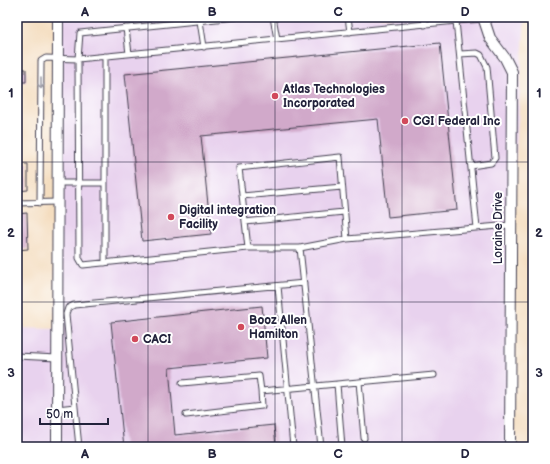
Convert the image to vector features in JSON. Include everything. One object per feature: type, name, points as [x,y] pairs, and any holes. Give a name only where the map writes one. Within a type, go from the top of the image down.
[{"type":"street","points":[[57,447],[58,17]]},
{"type":"street","name":"Loraine Drive","points":[[483,18],[490,38],[505,58],[512,72],[510,447]]},
{"type":"lane","points":[[236,17],[80,33],[78,59],[79,258],[83,265],[248,248],[300,248],[347,239],[511,225]]},
{"type":"lane","points":[[274,17],[277,39]]},
{"type":"lane","points":[[348,17],[350,32]]},
{"type":"lane","points":[[424,17],[425,24]]},
{"type":"lane","points":[[40,203],[41,61],[46,58],[78,59],[483,18]]},
{"type":"lane","points":[[200,21],[204,47]]},
{"type":"lane","points":[[456,21],[477,228]]},
{"type":"lane","points":[[126,28],[129,54]]},
{"type":"lane","points":[[460,54],[481,55],[487,67],[495,158],[491,163],[471,166]]},
{"type":"lane","points":[[105,263],[106,56]]},
{"type":"lane","points":[[248,248],[239,168],[340,157],[347,239]]},
{"type":"lane","points":[[58,183],[105,183]]},
{"type":"lane","points":[[242,196],[342,187]]},
{"type":"lane","points":[[17,203],[57,202]]},
{"type":"lane","points":[[245,222],[344,212]]},
{"type":"lane","points":[[300,248],[321,447]]},
{"type":"lane","points":[[79,447],[66,314],[68,308],[74,305],[304,283]]},
{"type":"lane","points":[[278,286],[293,447]]},
{"type":"lane","points":[[17,356],[57,358]]},
{"type":"lane","points":[[262,391],[434,375]]},
{"type":"lane","points":[[182,383],[259,376],[262,391],[262,406],[186,415]]},
{"type":"lane","points":[[359,382],[364,438]]},
{"type":"lane","points":[[337,384],[342,447]]},
{"type":"lane","points":[[57,409],[75,408]]},
{"type":"shaded area","points":[[58,17],[525,17],[511,225],[510,447],[17,447],[17,328],[57,329]]},
{"type":"building","points":[[440,43],[457,210],[388,217],[378,119],[201,136],[211,234],[142,241],[125,74]]},
{"type":"building","points":[[17,69],[26,69],[26,82],[17,82]]},
{"type":"building","points":[[17,164],[28,164],[28,190],[17,191]]},
{"type":"building","points":[[27,213],[28,249],[17,250],[17,214]]},
{"type":"building","points":[[262,306],[267,358],[169,368],[175,435],[274,425],[276,447],[124,447],[111,322]]},
{"type":"place","name":"Atlas Technologies Incorporated","points":[[275,96]]},
{"type":"place","name":"CGI Federal Inc","points":[[405,121]]},
{"type":"place","name":"Digital integration Facility","points":[[171,217]]},
{"type":"place","name":"Booz Allen Hamilton","points":[[241,327]]},
{"type":"place","name":"CACI","points":[[135,339]]}]
